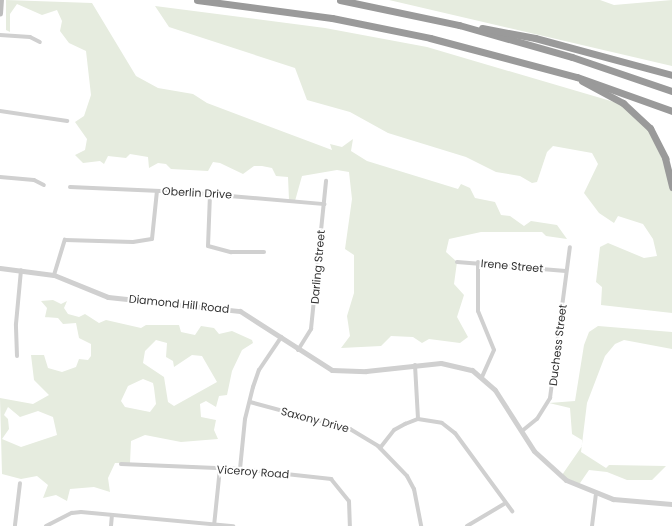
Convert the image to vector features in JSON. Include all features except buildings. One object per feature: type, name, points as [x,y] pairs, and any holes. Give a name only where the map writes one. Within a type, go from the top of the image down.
[{"type":"highway","points":[[198,0],[391,29],[577,77],[672,111]]},
{"type":"highway","points":[[340,0],[535,38],[672,75]]},
{"type":"highway","points":[[435,19],[572,57],[672,91]]},
{"type":"highway","points":[[577,77],[623,103],[646,124],[661,148],[672,187]]},
{"type":"main road","points":[[0,14],[1,0]]},
{"type":"street","points":[[0,35],[30,37],[40,42]]},
{"type":"street","points":[[0,112],[67,121]]},
{"type":"street","points":[[0,177],[34,180],[44,185]]},
{"type":"street","name":"Darling Street","points":[[298,350],[312,329],[326,181]]},
{"type":"street","name":"Oberlin Drive","points":[[70,188],[210,194],[324,204]]},
{"type":"street","points":[[54,275],[64,240],[134,242],[152,239],[157,191]]},
{"type":"street","points":[[210,194],[208,246],[231,252],[264,252]]},
{"type":"street","name":"Duchess Street","points":[[522,431],[537,419],[550,398],[570,248]]},
{"type":"street","name":"Irene Street","points":[[457,262],[478,262],[566,271]]},
{"type":"street","points":[[478,262],[478,311],[494,350],[482,377]]},
{"type":"street","name":"Diamond Hill Road","points":[[0,268],[54,275],[108,297],[240,311],[281,337],[298,350],[332,370],[414,365],[460,366],[482,377],[496,390],[522,431],[550,467],[596,495],[672,504]]},
{"type":"street","points":[[17,356],[16,324],[21,270]]},
{"type":"street","points":[[240,469],[250,402],[259,370],[281,337]]},
{"type":"street","points":[[414,365],[418,419]]},
{"type":"street","name":"Saxony Drive","points":[[250,402],[350,429],[380,448],[410,482],[421,526]]},
{"type":"street","points":[[380,448],[394,430],[418,419],[449,427],[504,504],[512,511]]},
{"type":"street","name":"Viceroy Road","points":[[121,464],[240,469],[330,479],[349,500],[350,526]]},
{"type":"street","points":[[214,525],[220,468]]},
{"type":"street","points":[[16,526],[20,483]]},
{"type":"street","points":[[592,526],[596,495]]},
{"type":"street","points":[[467,526],[504,504]]},
{"type":"street","points":[[46,526],[72,513],[112,515],[233,526]]},
{"type":"street","points":[[110,526],[112,515]]},
{"type":"shaded area","points":[[6,0],[92,3],[136,76],[158,88],[193,94],[207,103],[332,150],[330,144],[342,147],[353,139],[351,151],[367,161],[458,189],[461,184],[470,188],[475,198],[495,202],[501,215],[510,216],[524,226],[531,221],[557,225],[567,239],[546,236],[542,232],[481,232],[449,239],[446,252],[457,262],[454,284],[464,295],[457,317],[468,337],[460,343],[429,339],[422,343],[413,337],[391,336],[381,346],[341,348],[350,336],[347,316],[354,293],[354,255],[345,249],[352,199],[349,172],[337,170],[302,176],[295,201],[289,200],[288,177],[276,176],[272,168],[262,166],[254,166],[243,174],[220,163],[213,162],[208,171],[171,169],[166,164],[158,163],[149,168],[148,157],[130,154],[126,158],[108,156],[104,164],[100,161],[83,163],[75,155],[85,150],[87,139],[75,122],[84,116],[91,95],[86,51],[69,43],[60,31],[62,21],[57,10],[42,15],[17,4],[10,14],[10,32],[6,30]]},
{"type":"shaded area","points":[[389,0],[600,0],[614,5],[672,0],[672,66]]},
{"type":"shaded area","points":[[155,6],[325,28],[427,47],[621,104],[651,129],[672,187],[672,313],[601,305],[602,287],[596,282],[600,247],[608,243],[644,258],[657,256],[653,239],[643,224],[618,216],[614,223],[599,213],[584,193],[598,164],[592,153],[553,146],[547,152],[537,182],[532,183],[520,176],[496,172],[466,157],[388,133],[350,112],[307,100],[295,68],[169,27]]},
{"type":"shaded area","points":[[53,300],[61,304],[67,301],[64,308],[68,314],[79,317],[85,314],[99,323],[106,320],[141,328],[146,325],[179,325],[181,332],[195,335],[201,326],[214,328],[219,334],[232,331],[252,340],[253,343],[242,350],[232,371],[227,395],[219,396],[216,407],[206,401],[200,404],[201,417],[216,420],[214,430],[218,439],[181,442],[145,435],[131,441],[130,463],[115,463],[108,478],[110,492],[94,487],[70,489],[67,501],[56,495],[43,498],[48,485],[37,476],[21,479],[2,474],[0,398],[33,404],[49,395],[34,380],[31,355],[44,355],[48,368],[62,372],[76,367],[79,359],[88,360],[91,356],[91,344],[79,338],[76,323],[63,324],[58,318],[45,317],[47,308],[41,301]],"holes":[[[156,340],[167,343],[166,357],[173,361],[174,367],[192,355],[202,356],[217,382],[174,406],[168,402],[164,377],[143,363],[145,351]],[[143,379],[153,383],[156,404],[150,412],[125,407],[121,401],[128,386]],[[8,407],[20,417],[38,411],[53,417],[57,435],[21,447],[2,439],[9,429],[8,419],[4,415]]]},
{"type":"shaded area","points":[[598,326],[672,332],[672,349],[624,340],[615,344],[605,356],[587,403],[582,444],[582,440],[572,434],[570,408],[549,403],[575,401],[584,345],[589,332]]},
{"type":"shaded area","points":[[582,446],[581,452],[606,468],[609,465],[666,466],[652,480],[627,480],[607,472],[589,470],[578,486],[562,475]]}]
